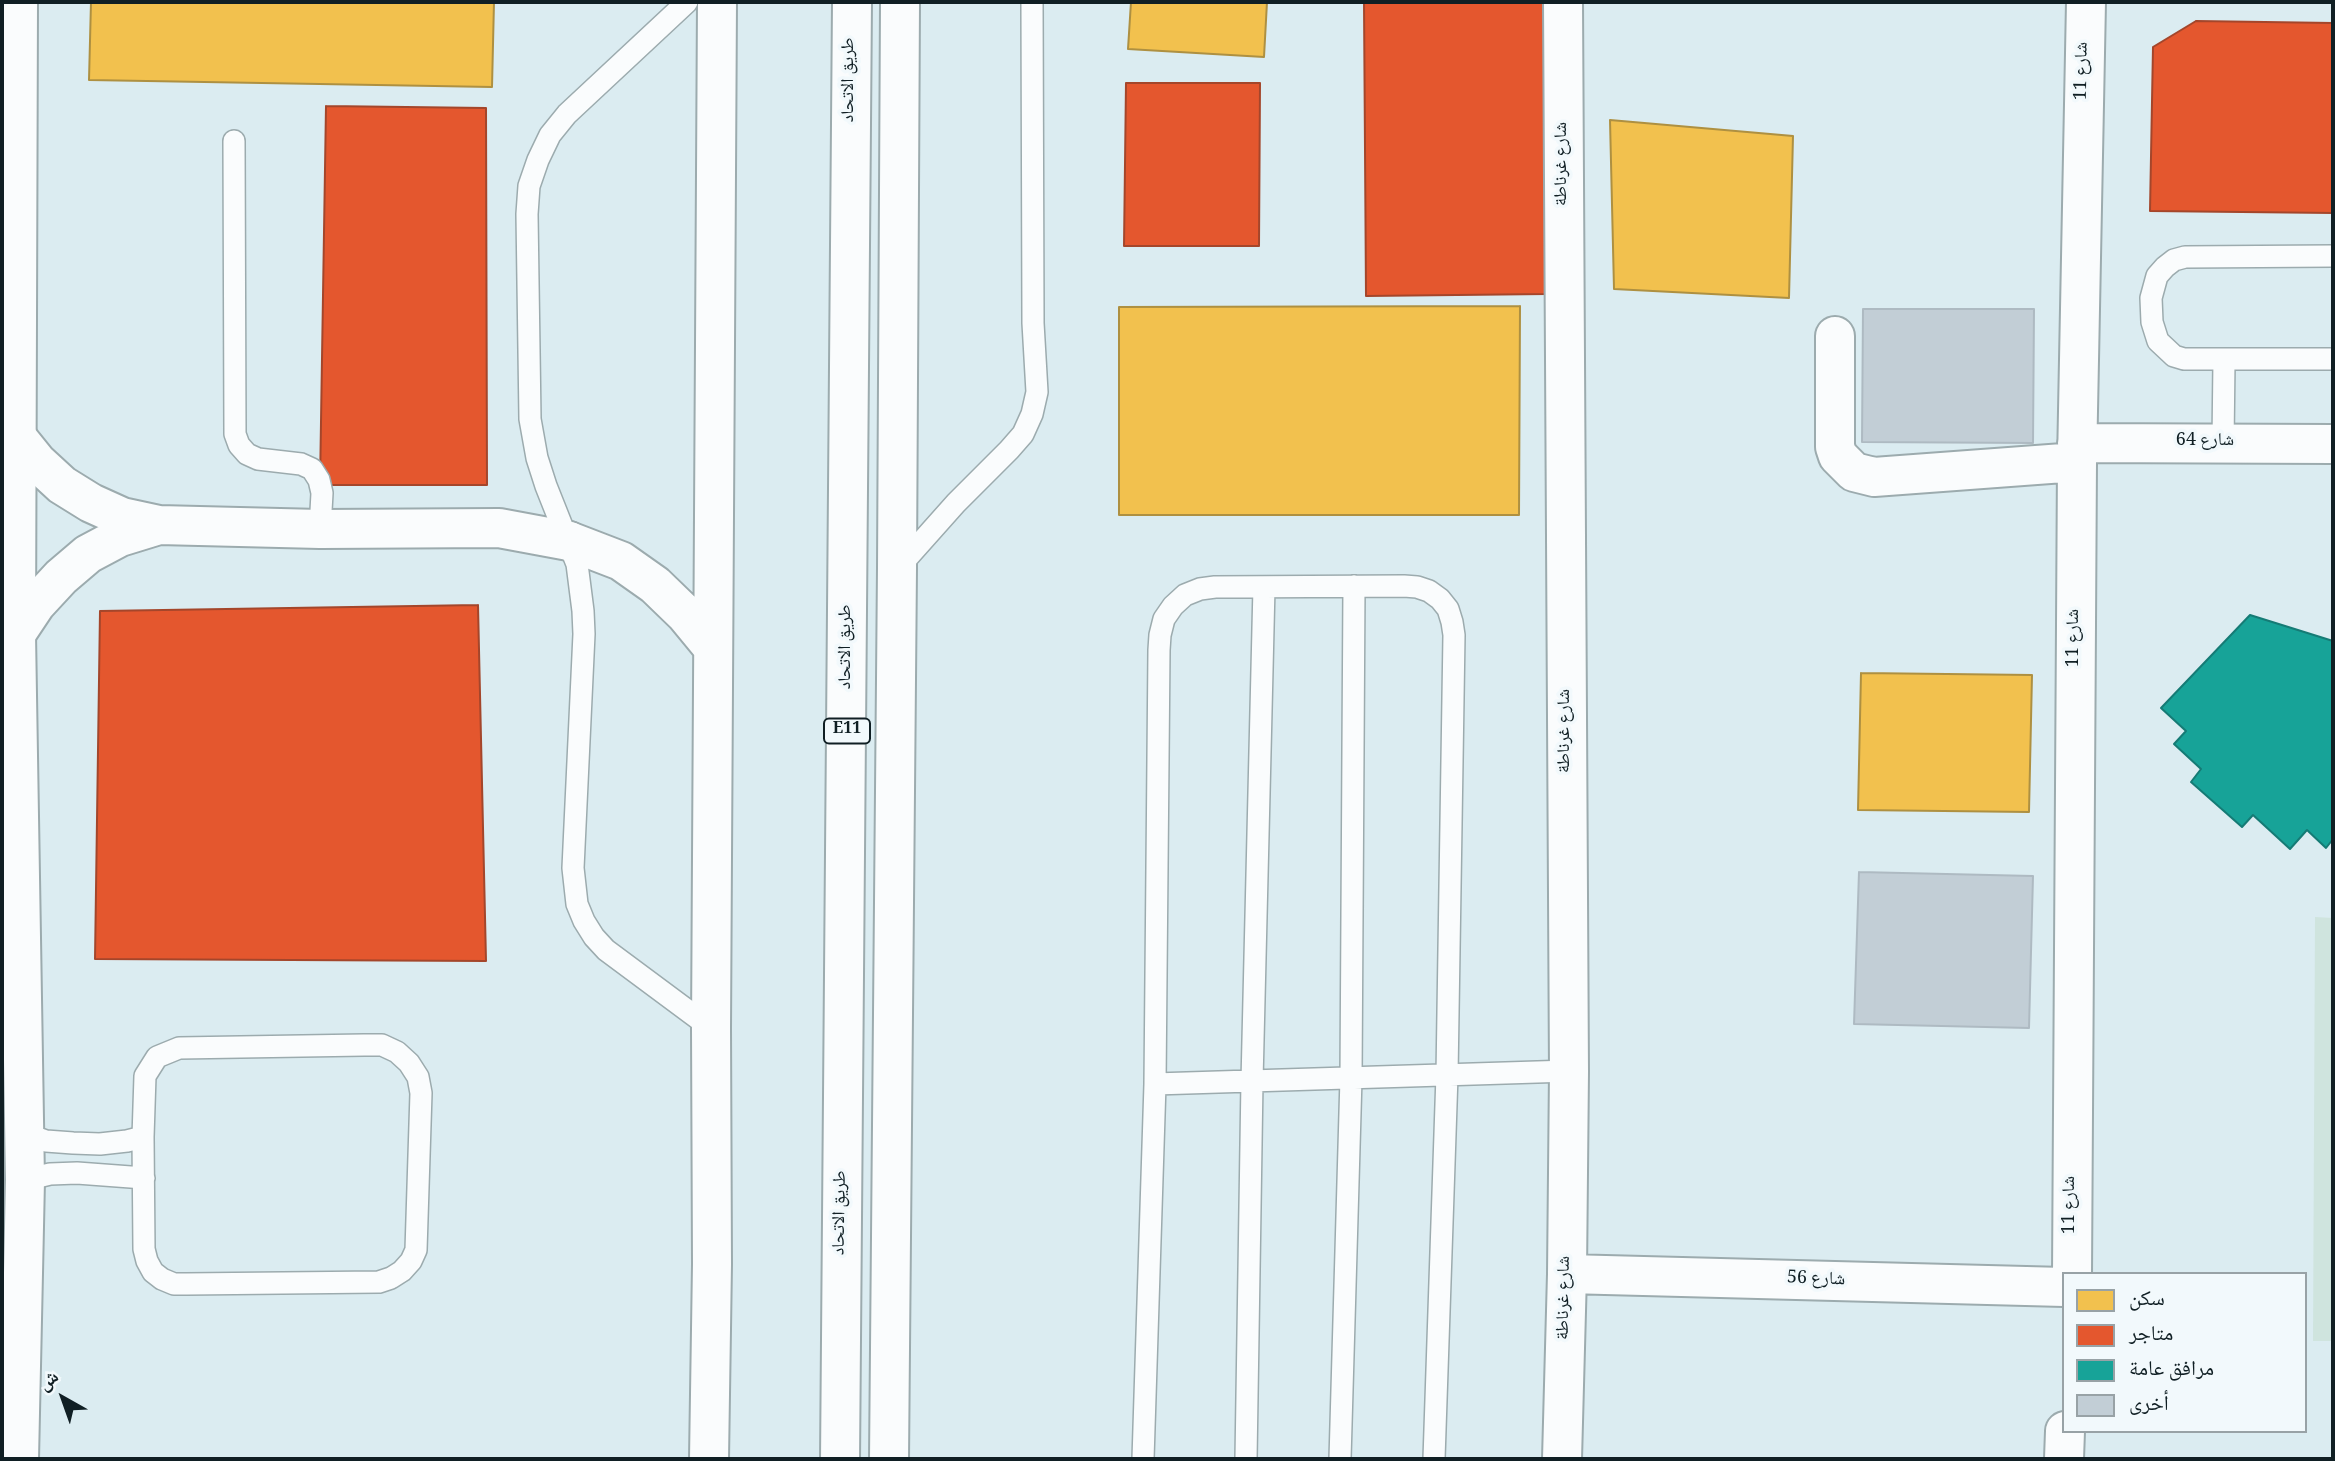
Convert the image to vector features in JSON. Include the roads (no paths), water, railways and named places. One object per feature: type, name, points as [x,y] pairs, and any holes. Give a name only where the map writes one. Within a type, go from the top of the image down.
[{"type":"main road","points":[[18,2],[16,634],[25,1180],[19,1459]]},
{"type":"main road","points":[[709,1459],[717,2]]},
{"type":"main road","name":"طريق الاتحاد","points":[[840,1459],[852,2]]},
{"type":"main road","points":[[889,1459],[900,2]]},
{"type":"main road","points":[[900,72],[926,2]]},
{"type":"main road","name":"شارع غرناطة","points":[[1562,1459],[1569,1071],[1563,2]]},
{"type":"main road","name":"شارع 11","points":[[2072,1272],[2077,453],[2086,2]]},
{"type":"main road","name":"شارع 64","points":[[1835,336],[1835,447],[1838,456],[1854,472],[1874,477],[2077,453],[2223,443],[2333,444]]},
{"type":"main road","points":[[16,436],[37,463],[62,485],[90,503],[122,517],[159,524],[320,529],[499,528],[569,541],[621,561],[655,585],[685,614],[713,648]]},
{"type":"main road","points":[[16,634],[36,604],[61,577],[89,554],[120,537],[159,524]]},
{"type":"main road","name":"شارع 56","points":[[1567,1274],[2062,1287]]},
{"type":"main road","points":[[2064,1459],[2065,1433]]},
{"type":"lane","points":[[687,2],[567,114],[550,135],[538,160],[529,186],[527,214],[530,419],[543,476],[577,564],[584,634],[573,868],[577,904],[594,937],[606,950],[711,1028]]},
{"type":"lane","points":[[897,569],[1023,434],[1032,414],[1037,392],[1033,323],[1032,2]]},
{"type":"lane","points":[[234,141],[235,433],[239,445],[247,454],[258,459],[301,464],[312,469],[319,480],[322,493],[320,529]]},
{"type":"lane","points":[[2333,256],[2185,257],[2174,260],[2157,275],[2151,298],[2152,322],[2158,341],[2174,356],[2184,359],[2224,360],[2333,359]]},
{"type":"lane","points":[[2223,443],[2224,360]]},
{"type":"lane","points":[[1340,1459],[1351,1078],[1354,586]]},
{"type":"lane","points":[[1143,1459],[1155,1084],[1160,635],[1164,619],[1173,606],[1185,595],[1200,589],[1354,586],[1417,587],[1440,599],[1448,609],[1452,622],[1447,1075],[1434,1459]]},
{"type":"lane","points":[[1246,1459],[1264,587]]},
{"type":"lane","points":[[382,1045],[397,1052],[409,1063],[418,1077],[421,1093],[416,1250],[411,1261],[391,1278],[379,1282],[174,1284],[153,1272],[146,1261],[144,1178],[145,1076],[158,1057],[179,1048],[382,1045]]},
{"type":"lane","points":[[1155,1084],[1569,1071]]},
{"type":"lane","points":[[24,1133],[46,1141],[100,1144],[143,1137]]},
{"type":"lane","points":[[25,1180],[50,1174],[77,1173],[144,1178]]}]
